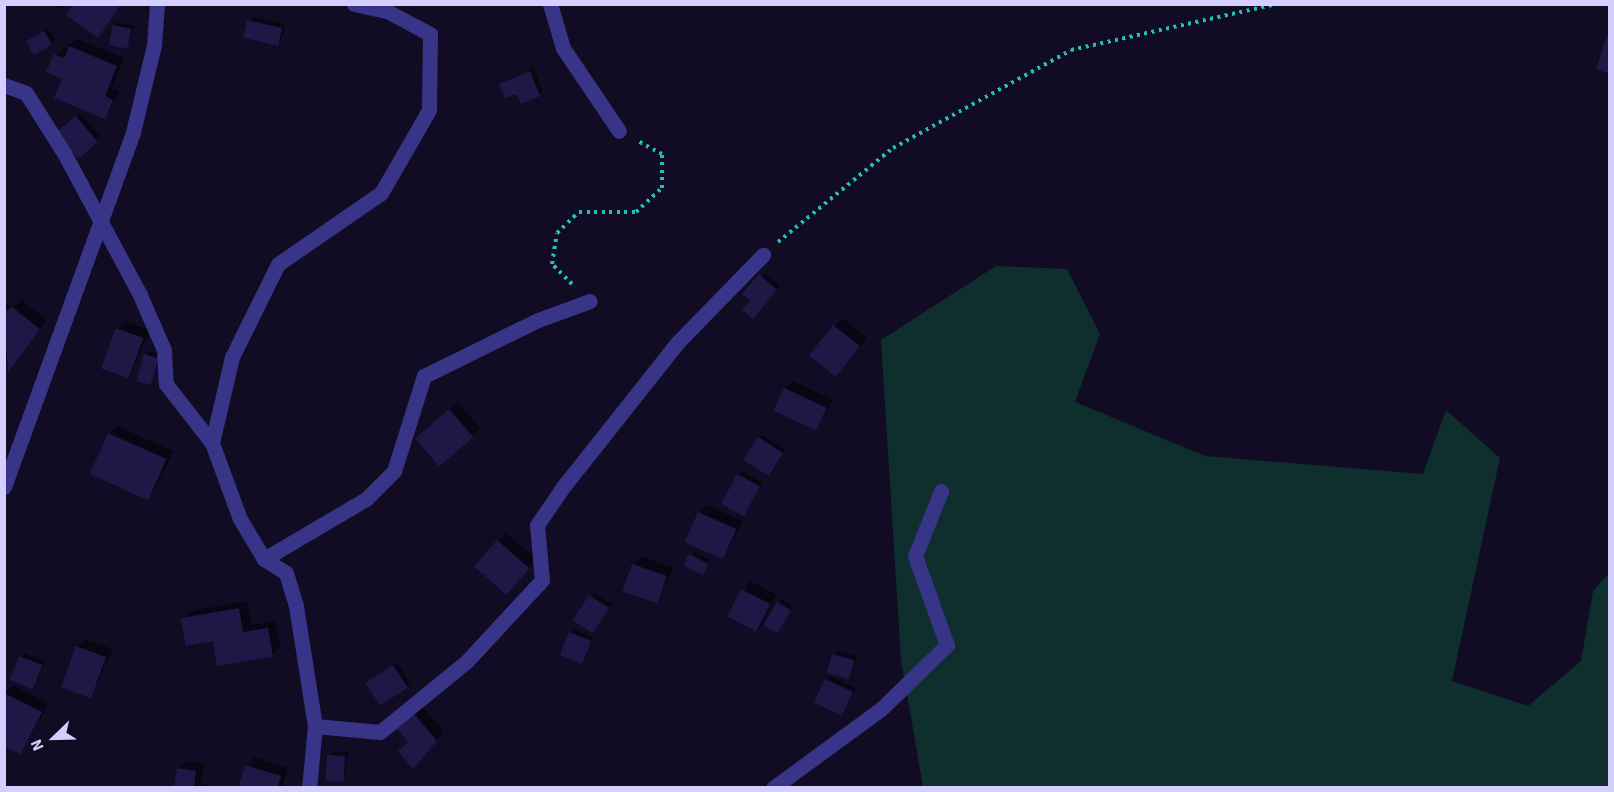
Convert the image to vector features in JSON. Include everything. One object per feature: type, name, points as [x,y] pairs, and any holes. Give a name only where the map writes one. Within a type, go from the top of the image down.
[{"type":"street","points":[[4,487],[100,216],[134,132],[154,45],[157,4]]},
{"type":"street","points":[[212,442],[232,357],[278,264],[381,193],[429,110],[430,34],[387,11],[354,4]]},
{"type":"street","points":[[550,4],[563,48],[619,131]]},
{"type":"street","points":[[4,85],[26,93],[100,216],[164,350],[166,384],[212,442],[231,499],[264,559],[286,573],[296,606],[315,726],[309,788]]},
{"type":"street","points":[[315,726],[380,732],[467,661],[542,580],[537,525],[563,487],[678,342],[763,255]]},
{"type":"street","points":[[264,559],[366,499],[394,471],[424,376],[590,301]]},
{"type":"street","points":[[777,786],[881,709],[947,645],[915,556],[941,491]]},
{"type":"path","points":[[763,255],[893,148],[1071,50],[1277,4]]},
{"type":"path","points":[[590,301],[552,264],[557,233],[579,212],[636,212],[662,188],[662,154],[619,131]]},
{"type":"green space","points":[[996,266],[1067,269],[1100,334],[1075,402],[1205,456],[1423,474],[1446,410],[1500,458],[1452,681],[1528,706],[1581,661],[1593,591],[1609,573],[1609,787],[923,787],[901,659],[881,340]]},
{"type":"building","points":[[73,4],[121,4],[98,38],[66,15]]},
{"type":"building","points":[[247,20],[282,28],[278,46],[243,38]]},
{"type":"building","points":[[113,25],[132,29],[127,49],[109,45]]},
{"type":"building","points":[[44,31],[52,45],[34,55],[26,42]]},
{"type":"building","points":[[1607,36],[1610,37],[1610,74],[1596,69]]},
{"type":"building","points":[[69,46],[117,66],[105,96],[113,100],[105,119],[54,98],[62,79],[46,72],[54,54],[64,58]]},
{"type":"building","points":[[530,71],[540,96],[521,104],[516,94],[505,98],[499,84]]},
{"type":"building","points":[[76,116],[98,142],[78,159],[56,133]]},
{"type":"building","points":[[759,274],[777,290],[753,319],[742,310],[750,301],[742,294]]},
{"type":"building","points":[[12,307],[40,329],[8,372],[4,313]]},
{"type":"building","points":[[833,325],[860,346],[836,377],[809,356]]},
{"type":"building","points":[[116,328],[143,338],[129,378],[101,368]]},
{"type":"building","points":[[144,354],[158,358],[151,385],[136,381]]},
{"type":"building","points":[[784,388],[827,408],[816,431],[773,411]]},
{"type":"building","points":[[449,409],[473,437],[439,466],[415,439]]},
{"type":"building","points":[[108,433],[166,459],[148,500],[90,474]]},
{"type":"building","points":[[758,437],[783,453],[768,476],[743,460]]},
{"type":"building","points":[[737,474],[760,486],[744,516],[721,504]]},
{"type":"building","points":[[698,512],[736,529],[723,559],[685,542]]},
{"type":"building","points":[[497,540],[529,568],[506,595],[474,566]]},
{"type":"building","points":[[689,554],[709,564],[703,576],[683,566]]},
{"type":"building","points":[[632,564],[667,576],[658,603],[623,591]]},
{"type":"building","points":[[741,589],[770,604],[756,632],[727,617]]},
{"type":"building","points":[[589,595],[609,608],[593,633],[573,620]]},
{"type":"building","points":[[777,602],[791,610],[777,633],[764,625]]},
{"type":"building","points":[[239,608],[243,632],[268,628],[273,657],[217,666],[213,641],[186,646],[181,618]]},
{"type":"building","points":[[569,632],[591,641],[582,664],[560,655]]},
{"type":"building","points":[[76,646],[106,657],[91,698],[61,687]]},
{"type":"building","points":[[832,654],[854,660],[849,679],[827,673]]},
{"type":"building","points":[[19,656],[42,665],[33,689],[10,680]]},
{"type":"building","points":[[393,665],[408,688],[380,706],[365,683]]},
{"type":"building","points":[[825,679],[853,692],[842,716],[814,703]]},
{"type":"building","points":[[4,693],[42,712],[21,754],[4,747]]},
{"type":"building","points":[[413,712],[437,741],[413,769],[398,751],[408,742],[395,726]]},
{"type":"building","points":[[327,755],[345,756],[344,782],[326,781]]},
{"type":"building","points":[[245,765],[281,776],[277,788],[238,788]]},
{"type":"building","points":[[177,768],[196,771],[194,788],[174,788]]}]
